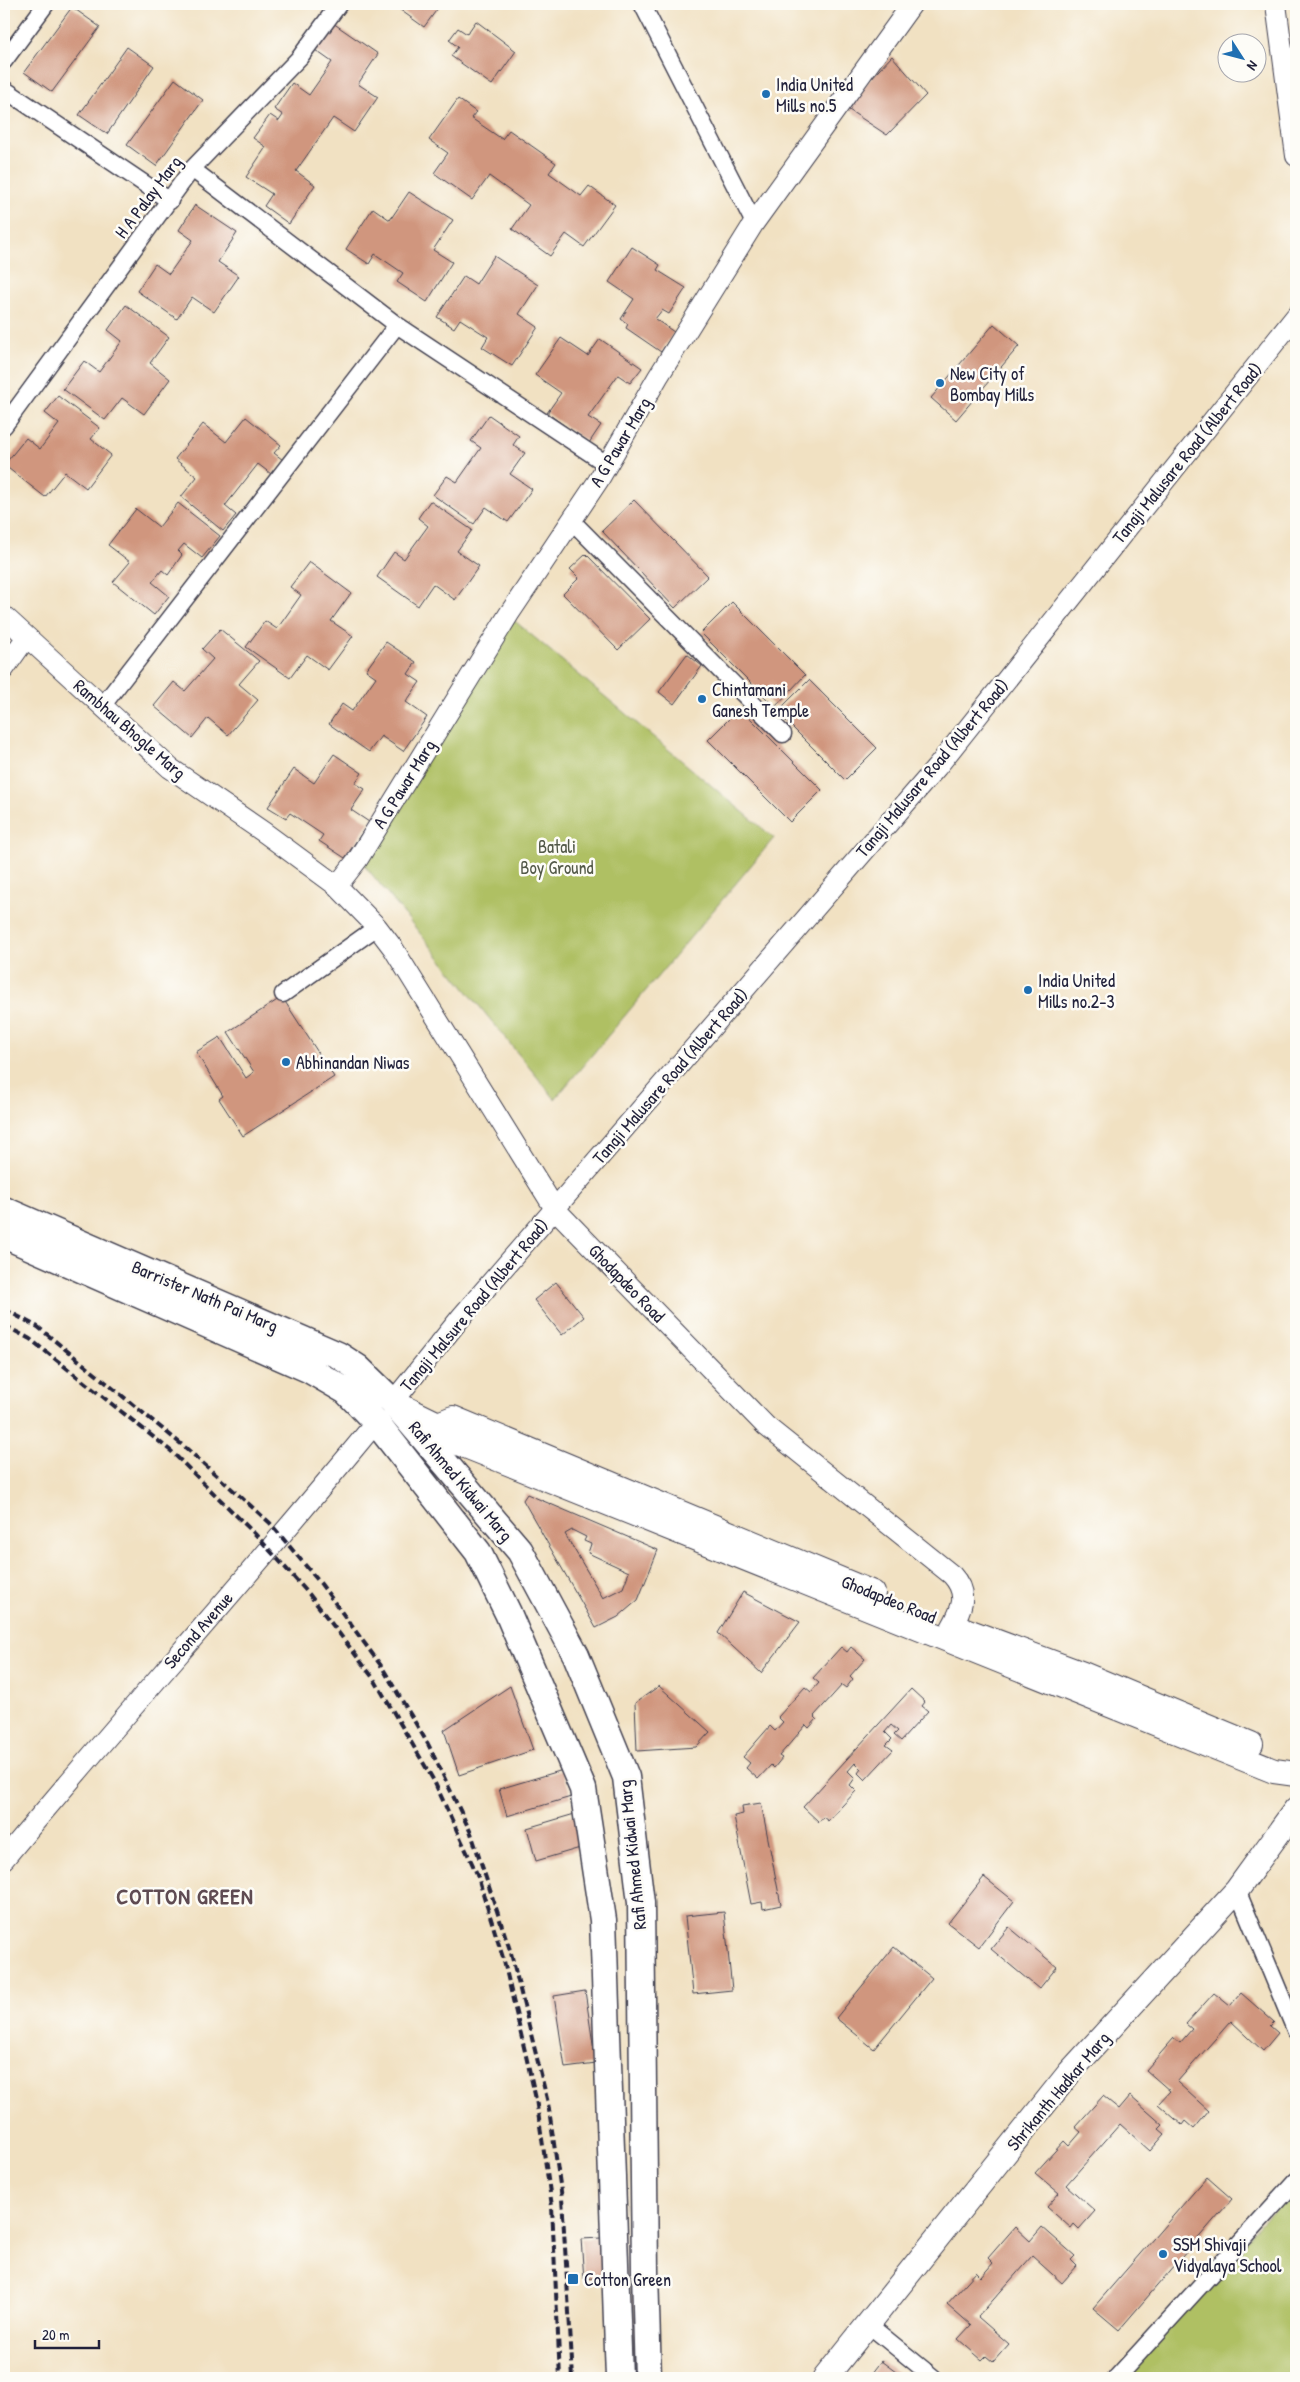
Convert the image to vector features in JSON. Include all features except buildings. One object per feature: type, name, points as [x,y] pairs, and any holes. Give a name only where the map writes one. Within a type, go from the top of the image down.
[{"type":"main road","name":"Barrister Nath Pai Marg","points":[[4,1210],[318,1344],[358,1368],[393,1402]]},
{"type":"main road","name":"Barrister Nath Pai Marg","points":[[4,1235],[308,1369],[346,1391],[376,1422]]},
{"type":"main road","name":"Ghodapdeo Road","points":[[393,1402],[438,1424],[448,1439],[948,1632],[1274,1771],[1296,1774]]},
{"type":"main road","name":"Rafi Ahmed Kidwai Marg","points":[[393,1402],[520,1551],[576,1655],[626,1777],[641,1902],[644,2271],[648,2378]]},
{"type":"main road","name":"Rafi Ahmed Kidwai Marg","points":[[376,1422],[478,1552],[508,1613],[583,1789],[603,1920],[618,2378]]},
{"type":"main road","name":"Ghodapdeo Road","points":[[948,1632],[1083,1674],[1283,1758],[1296,1759]]},
{"type":"main road","name":"Shrikanth Hadkar Marg","points":[[826,2378],[1070,2072],[1237,1890],[1296,1809]]},
{"type":"street","points":[[4,61],[46,4]]},
{"type":"street","name":"H A Palay Marg","points":[[4,426],[192,169],[300,57],[339,4]]},
{"type":"street","points":[[642,4],[754,223]]},
{"type":"street","name":"A G Pawar Marg","points":[[337,886],[358,859],[509,614],[608,465],[658,377],[754,223],[912,4]]},
{"type":"street","points":[[1276,4],[1296,156]]},
{"type":"street","points":[[4,89],[170,200]]},
{"type":"street","points":[[192,169],[397,325],[608,465]]},
{"type":"street","name":"Tanaji Malusare Road (Albert Road)","points":[[555,1209],[937,767],[1296,316]]},
{"type":"street","points":[[103,705],[397,325]]},
{"type":"street","points":[[571,520],[783,734]]},
{"type":"street","name":"Rambhau Bhogle Marg","points":[[4,616],[170,768],[265,833],[337,886]]},
{"type":"street","points":[[4,669],[26,638]]},
{"type":"street","name":"Ghodapdeo Road","points":[[337,886],[393,948],[555,1209],[766,1426],[952,1575],[960,1584],[963,1595],[962,1606],[948,1632]]},
{"type":"street","points":[[283,994],[376,927]]},
{"type":"street","name":"Tanaji Malsure Road (Albert Road)","points":[[393,1402],[462,1316],[555,1209]]},
{"type":"street","name":"Second Avenue","points":[[4,1859],[107,1735],[293,1524],[393,1402]]},
{"type":"street","points":[[1237,1890],[1296,2032]]},
{"type":"street","points":[[1116,2378],[1296,2181]]},
{"type":"street","points":[[869,2324],[934,2378]]},
{"type":"green space","name":"Batali Boy Ground","points":[[510,617],[774,838],[555,1099],[361,861]]},
{"type":"green space","points":[[1296,2186],[1296,2378],[1121,2378]]},
{"type":"railway","points":[[4,1309],[38,1327],[186,1448],[270,1523],[321,1584],[382,1667],[428,1744],[471,1833],[511,1953],[548,2103],[562,2198],[573,2378]]},
{"type":"railway","points":[[4,1325],[30,1339],[171,1451],[256,1535],[309,1594],[374,1679],[434,1781],[477,1874],[504,1961],[536,2099],[552,2206],[560,2378]]},
{"type":"place","name":"India United Mills no.5","points":[[766,94]]},
{"type":"place","name":"New City of Bombay Mills","points":[[940,383]]},
{"type":"place","name":"Chintamani Ganesh Temple","points":[[702,699]]},
{"type":"place","name":"India United Mills no.2-3","points":[[1028,990]]},
{"type":"place","name":"Abhinandan Niwas","points":[[286,1062]]},
{"type":"place","name":"SSM Shivaji Vidyalaya School","points":[[1163,2254]]},
{"type":"place","name":"Cotton Green","points":[[573,2279]]},
{"type":"district","name":"COTTON GREEN","points":[[185,1896]]}]
